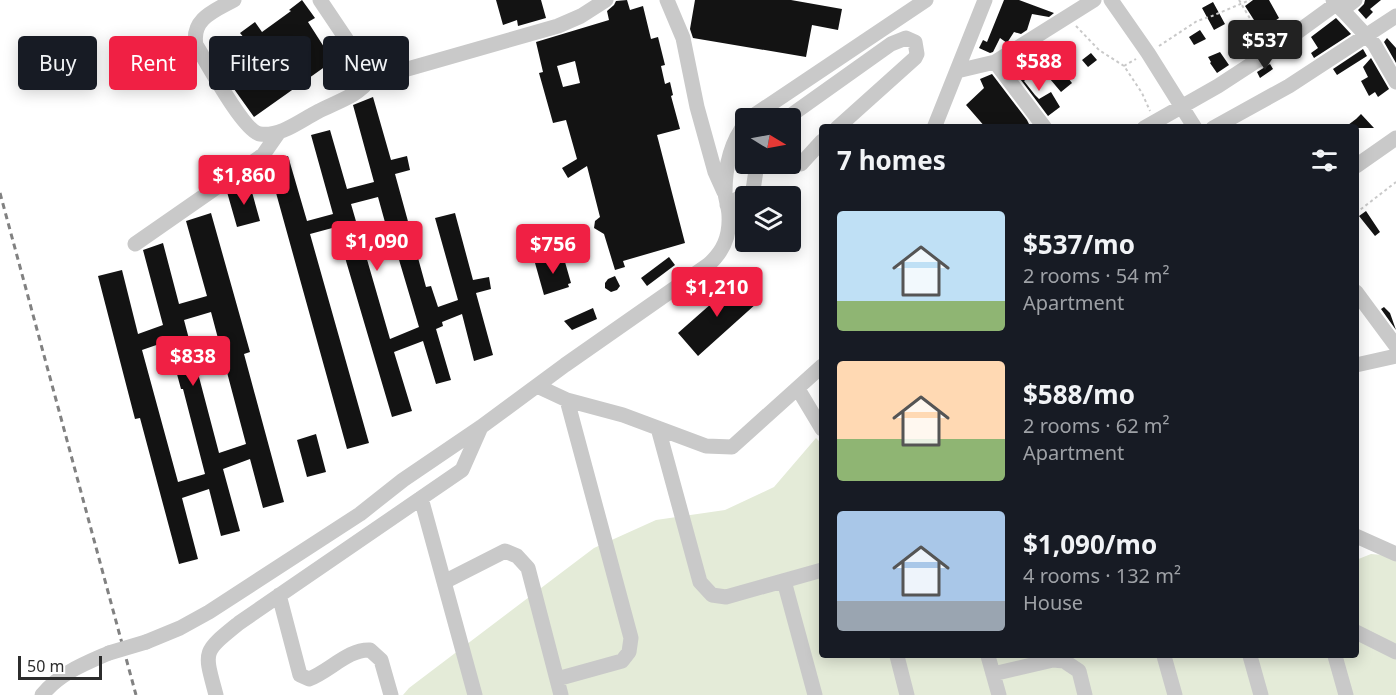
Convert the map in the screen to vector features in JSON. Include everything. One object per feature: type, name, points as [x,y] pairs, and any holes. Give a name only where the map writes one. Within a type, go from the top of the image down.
[{"type":"street","points":[[234,0],[207,14],[198,23],[195,31],[196,45],[222,90],[248,128],[260,134],[279,132],[358,90]]},
{"type":"street","points":[[320,0],[344,36]]},
{"type":"street","points":[[409,69],[558,26],[581,16],[606,0]]},
{"type":"street","points":[[667,0],[683,38],[697,107],[715,172],[726,200]]},
{"type":"street","points":[[765,108],[926,0]]},
{"type":"street","points":[[936,124],[985,0]]},
{"type":"street","points":[[957,72],[995,62],[1094,0]]},
{"type":"street","points":[[1111,0],[1148,53],[1192,124]]},
{"type":"street","points":[[1149,124],[1218,86],[1337,5],[1355,0]]},
{"type":"street","points":[[1337,5],[1374,45],[1396,82]]},
{"type":"street","points":[[1235,122],[1396,16]]},
{"type":"street","points":[[801,108],[891,44],[906,38],[915,42],[917,54],[915,58],[841,124]]},
{"type":"street","points":[[995,62],[1042,124]]},
{"type":"street","points":[[135,244],[263,155],[279,132]]},
{"type":"street","points":[[42,695],[61,676],[76,667],[180,628],[232,598],[360,514],[404,480],[481,428],[708,265],[719,255],[728,232],[727,165],[735,138]]},
{"type":"street","points":[[1359,164],[1396,138]]},
{"type":"street","points":[[801,164],[809,152],[819,144]]},
{"type":"street","points":[[726,200],[753,190],[755,174]]},
{"type":"street","points":[[1359,296],[1396,346]]},
{"type":"street","points":[[1359,364],[1396,357]]},
{"type":"street","points":[[537,386],[567,400],[623,415],[706,446],[732,447],[819,369]]},
{"type":"street","points":[[798,389],[819,424]]},
{"type":"street","points":[[557,679],[622,661],[629,652],[631,639],[567,400]]},
{"type":"street","points":[[216,695],[207,661],[211,645],[279,595],[462,470],[481,428]]},
{"type":"street","points":[[658,428],[700,582],[712,595],[726,597],[819,571]]},
{"type":"street","points":[[421,498],[475,695]]},
{"type":"street","points":[[1359,537],[1396,554]]},
{"type":"street","points":[[444,582],[505,551],[517,556],[528,568],[561,695]]},
{"type":"street","points":[[784,581],[816,695]]},
{"type":"street","points":[[279,595],[300,675],[309,679],[323,674],[358,650],[370,650],[381,660],[391,695]]},
{"type":"street","points":[[1359,634],[1396,652]]},
{"type":"street","points":[[898,658],[908,695]]},
{"type":"street","points":[[989,658],[999,695]]},
{"type":"street","points":[[1165,658],[1175,695]]},
{"type":"street","points":[[1251,658],[1261,695]]},
{"type":"street","points":[[1336,658],[1346,695]]},
{"type":"street","points":[[993,674],[1053,660],[1064,661],[1079,671],[1085,695]]},
{"type":"path","points":[[1239,0],[1270,52]]},
{"type":"path","points":[[1124,66],[1197,21],[1250,0]]},
{"type":"path","points":[[1067,16],[1099,50],[1124,66],[1142,93],[1149,124]]},
{"type":"path","points":[[1359,211],[1396,182]]},
{"type":"green space","points":[[816,438],[819,441],[819,658],[1359,658],[1359,559],[1371,554],[1396,556],[1396,695],[403,695],[409,688],[594,548],[656,520],[725,510],[774,487]]},
{"type":"building","points":[[302,0],[315,18],[308,22],[323,45],[323,68],[311,77],[311,36],[242,36],[240,33],[255,22],[262,32],[291,11],[289,10]]},
{"type":"building","points":[[496,0],[541,0],[546,18],[518,26],[517,20],[503,25]]},
{"type":"building","points":[[627,0],[630,10],[643,6],[651,39],[658,37],[665,65],[661,66],[665,84],[670,82],[673,95],[671,96],[680,129],[657,135],[685,243],[623,261],[625,267],[615,270],[604,234],[594,228],[595,221],[600,217],[587,166],[568,178],[562,168],[577,159],[566,120],[553,123],[539,73],[543,72],[536,42],[609,20],[607,11],[616,1]],"holes":[[[575,61],[580,83],[563,87],[557,66]]]},
{"type":"building","points":[[695,0],[791,0],[842,9],[838,30],[812,25],[806,57],[693,38],[690,29]]},
{"type":"building","points":[[1004,0],[1019,0],[1054,13],[1049,17],[1032,14],[1027,30],[1021,34],[1014,32],[1007,43],[1000,38],[993,52],[990,53],[979,48],[983,40],[987,42]]},
{"type":"building","points":[[1253,0],[1269,0],[1279,18],[1261,31],[1245,6]]},
{"type":"building","points":[[1365,0],[1381,0],[1370,9],[1373,12],[1366,19],[1358,10]]},
{"type":"building","points":[[1213,2],[1225,24],[1214,30],[1202,8]]},
{"type":"building","points":[[1336,18],[1351,34],[1314,58],[1311,53],[1318,48],[1311,37]]},
{"type":"building","points":[[1200,30],[1206,39],[1194,45],[1189,37]]},
{"type":"building","points":[[1265,30],[1270,38],[1248,55],[1242,44]]},
{"type":"building","points":[[1387,38],[1396,48],[1396,63],[1384,42]]},
{"type":"building","points":[[1363,49],[1367,56],[1337,75],[1333,69]]},
{"type":"building","points":[[1220,52],[1229,65],[1217,73],[1208,57]]},
{"type":"building","points":[[1091,53],[1097,60],[1088,67],[1082,60]]},
{"type":"building","points":[[1371,58],[1389,89],[1378,97],[1375,92],[1369,96],[1361,81],[1368,77],[1363,67]]},
{"type":"building","points":[[1029,64],[1035,71],[1024,81],[1039,99],[1051,92],[1060,107],[1048,116],[1011,67],[1013,66],[1018,74]]},
{"type":"building","points":[[1270,64],[1273,69],[1260,78],[1257,72]]},
{"type":"building","points":[[1061,69],[1072,83],[1061,92],[1050,79]]},
{"type":"building","points":[[992,74],[1029,124],[983,124],[966,105],[984,88],[980,79]]},
{"type":"building","points":[[235,90],[292,90],[254,117]]},
{"type":"building","points":[[373,97],[391,160],[407,156],[410,170],[395,174],[426,287],[431,286],[438,307],[458,300],[435,218],[455,213],[473,280],[489,277],[491,289],[476,293],[493,355],[474,361],[462,314],[442,322],[443,326],[436,329],[451,380],[436,384],[423,341],[394,352],[412,411],[392,417],[336,227],[310,234],[369,443],[347,449],[268,164],[288,156],[307,221],[333,214],[311,135],[330,130],[347,189],[374,182],[353,105]],"holes":[[[378,197],[391,244],[394,243],[419,327],[390,339],[351,204]]]},
{"type":"building","points":[[1361,114],[1374,128],[1359,128],[1359,124],[1349,124]]},
{"type":"building","points":[[250,185],[260,221],[237,227],[227,192]]},
{"type":"building","points":[[1366,211],[1380,232],[1375,236],[1359,216]]},
{"type":"building","points":[[211,213],[250,352],[244,354],[284,502],[263,508],[250,459],[223,469],[240,531],[221,536],[209,489],[182,498],[198,559],[179,564],[140,418],[135,419],[98,276],[122,270],[138,334],[163,325],[143,250],[163,243],[179,304],[207,296],[186,221]],"holes":[[[211,312],[246,444],[219,453],[184,320]],[[168,341],[205,474],[178,482],[142,350]]]},
{"type":"building","points":[[563,255],[571,283],[568,284],[569,287],[544,295],[535,263]]},
{"type":"building","points":[[669,257],[675,265],[647,286],[641,278]]},
{"type":"building","points":[[615,276],[620,286],[611,292],[605,288],[605,283]]},
{"type":"building","points":[[737,281],[757,303],[698,356],[678,333]]},
{"type":"building","points":[[1384,307],[1390,313],[1396,330],[1381,309]]},
{"type":"building","points":[[593,308],[597,319],[572,330],[564,321]]},
{"type":"building","points":[[316,434],[326,472],[307,477],[297,440]]},
{"type":"railway","points":[[0,193],[136,695]]}]
